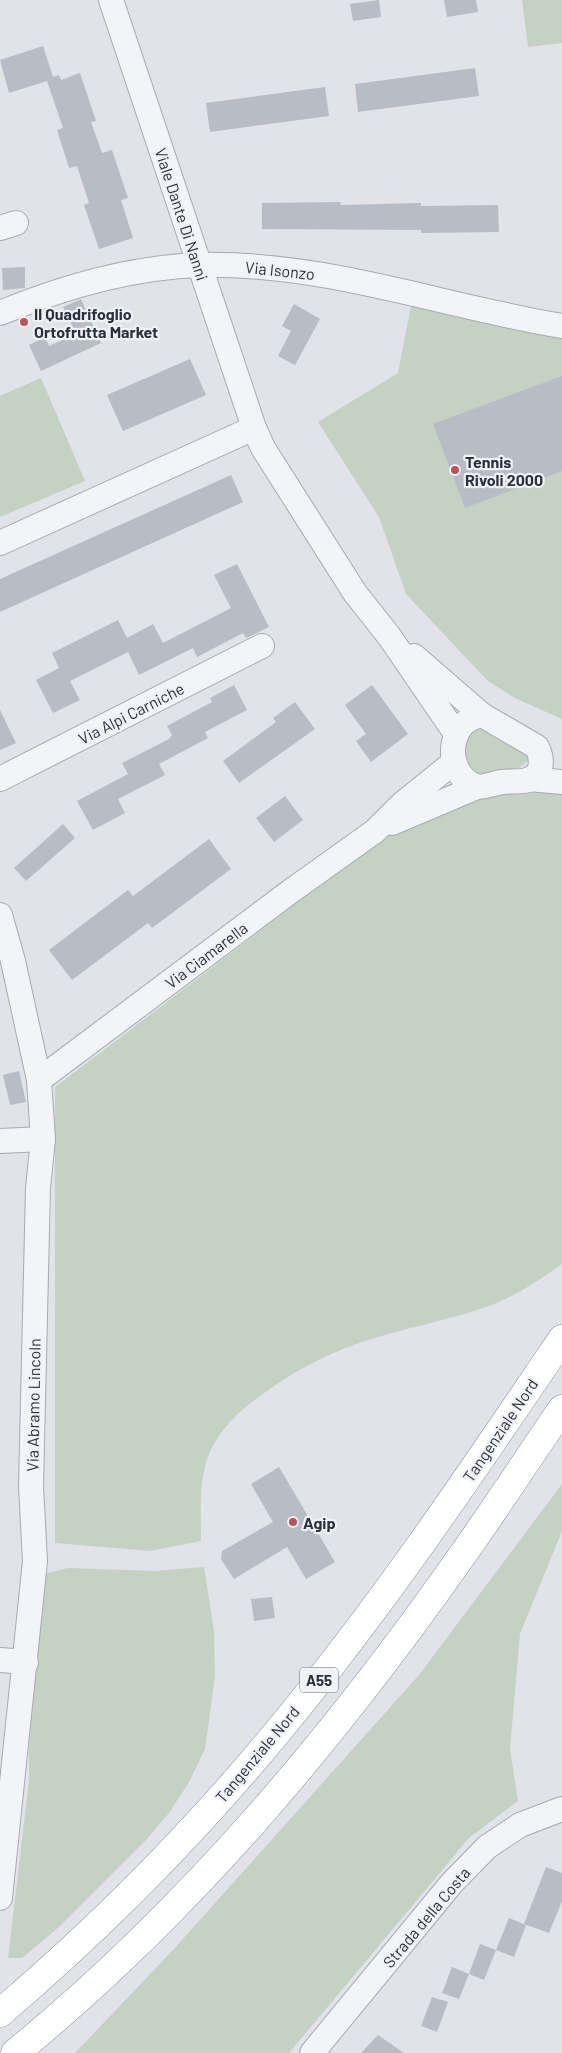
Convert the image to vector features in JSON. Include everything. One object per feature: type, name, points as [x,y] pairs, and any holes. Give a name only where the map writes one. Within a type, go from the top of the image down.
[{"type":"highway","name":"Tangenziale Nord","points":[[0,2013],[58,1964],[151,1874],[279,1730],[402,1571],[562,1339]]},
{"type":"highway","name":"A55","points":[[15,2053],[125,1955],[197,1884],[295,1774],[373,1676],[455,1565],[562,1409]]},
{"type":"street","name":"Viale Dante Di Nanni","points":[[111,0],[254,428],[263,448],[355,593],[390,636],[456,734]]},
{"type":"street","name":"Via Isonzo","points":[[0,313],[65,290],[110,277],[199,265],[255,266],[304,271],[562,326]]},
{"type":"street","points":[[0,543],[254,428]]},
{"type":"street","name":"Viale Dante Di Nanni","points":[[390,636],[482,715]]},
{"type":"street","name":"Via Alpi Carniche","points":[[0,779],[262,646]]},
{"type":"street","points":[[562,758],[537,748],[482,715],[472,717],[462,724],[456,734],[452,747],[454,762],[466,780],[477,787],[529,780],[562,782]]},
{"type":"street","points":[[529,780],[542,764],[537,748]]},
{"type":"street","name":"Via Ciamarella","points":[[39,1080],[291,891],[374,832],[402,804],[454,762]]},
{"type":"street","name":"Via Ciamarella","points":[[374,832],[442,800],[477,787]]},
{"type":"street","name":"Via Abramo Lincoln","points":[[0,915],[39,1080],[43,1139],[38,1188],[32,1486],[35,1561],[0,1898]]},
{"type":"street","points":[[0,1141],[43,1139]]},
{"type":"street","points":[[0,1660],[26,1662]]},
{"type":"street","name":"Strada della Costa","points":[[312,2053],[451,1884],[487,1847],[520,1825],[562,1809]]},
{"type":"green space","points":[[522,0],[562,0],[562,43],[528,47]]},
{"type":"green space","name":"Tennis Rivoli 2000","points":[[411,306],[562,336],[562,719],[515,698],[488,681],[406,594],[379,517],[318,422],[398,373]]},
{"type":"green space","points":[[41,378],[85,481],[0,517],[0,396]]},
{"type":"green space","points":[[482,728],[526,752],[528,761],[519,768],[479,775],[473,771],[468,765],[466,757],[466,742],[474,730]]},
{"type":"green space","points":[[562,788],[562,1264],[521,1291],[494,1304],[373,1338],[331,1354],[296,1372],[239,1412],[220,1434],[206,1462],[202,1484],[201,1541],[150,1551],[55,1543],[55,1087],[348,864],[400,828],[486,794]]},
{"type":"green space","points":[[562,1484],[562,1531],[520,1634],[510,1749],[518,1801],[469,1838],[289,2053],[75,2053],[173,1950],[419,1675]]},
{"type":"green space","points":[[204,1567],[214,1631],[215,1676],[205,1749],[189,1782],[169,1813],[146,1840],[59,1927],[22,1958],[8,1958],[29,1780],[29,1749],[44,1574],[68,1568],[155,1571]]},
{"type":"building","points":[[379,0],[381,17],[353,21],[350,4]]},
{"type":"building","points":[[444,0],[476,0],[478,12],[447,17]]},
{"type":"building","points":[[43,46],[53,77],[59,75],[61,80],[80,73],[96,121],[91,122],[102,153],[112,150],[128,198],[121,200],[133,238],[99,249],[84,205],[89,203],[77,166],[69,168],[57,130],[63,128],[47,81],[9,93],[0,60]]},
{"type":"building","points":[[475,68],[479,96],[358,112],[355,84]]},
{"type":"building","points":[[325,87],[329,116],[210,132],[206,103]]},
{"type":"building","points":[[340,202],[341,205],[421,203],[421,206],[498,205],[499,232],[421,233],[421,230],[262,229],[262,203]]},
{"type":"building","points":[[25,267],[25,288],[3,290],[2,268]]},
{"type":"building","points":[[81,299],[101,343],[41,371],[29,345],[45,337],[49,346],[76,334],[63,307]]},
{"type":"building","points":[[294,304],[320,319],[295,365],[278,356],[291,331],[282,326]]},
{"type":"building","points":[[190,359],[206,395],[123,431],[107,395]]},
{"type":"building","points":[[562,376],[562,471],[465,508],[433,424]]},
{"type":"building","points":[[231,475],[243,502],[0,612],[0,579]]},
{"type":"building","points":[[237,564],[269,627],[246,638],[243,633],[197,657],[193,648],[139,675],[128,652],[70,681],[80,700],[53,713],[36,680],[59,668],[52,653],[118,620],[127,638],[153,624],[163,643],[231,608],[214,575]]},
{"type":"building","points":[[234,685],[247,710],[205,732],[208,738],[159,764],[165,775],[118,799],[125,813],[93,830],[77,801],[128,774],[122,763],[169,739],[172,735],[167,726],[212,702],[210,698]]},
{"type":"building","points":[[372,685],[408,734],[371,762],[356,741],[366,734],[345,705]]},
{"type":"building","points":[[295,702],[315,729],[239,783],[223,761],[276,722],[273,718]]},
{"type":"building","points":[[0,710],[16,743],[0,750]]},
{"type":"building","points":[[285,796],[303,820],[274,842],[256,818]]},
{"type":"building","points":[[63,824],[75,838],[26,881],[14,868]]},
{"type":"building","points":[[209,839],[231,869],[152,928],[148,923],[72,980],[49,950],[128,890],[133,896]]},
{"type":"building","points":[[19,1071],[26,1102],[10,1105],[3,1075]]},
{"type":"building","points":[[279,1467],[335,1562],[306,1579],[287,1547],[234,1579],[221,1559],[222,1551],[273,1522],[251,1484]]},
{"type":"building","points":[[272,1597],[275,1618],[254,1621],[251,1599]]},
{"type":"building","points":[[546,1867],[562,1873],[562,1901],[549,1933],[524,1924]]},
{"type":"building","points":[[509,1918],[526,1925],[514,1957],[496,1950]]},
{"type":"building","points":[[480,1944],[496,1950],[484,1980],[469,1974]]},
{"type":"building","points":[[452,1967],[469,1974],[459,1999],[442,1993]]},
{"type":"building","points":[[432,1997],[448,2002],[437,2032],[421,2026]]},
{"type":"building","points":[[378,2035],[404,2053],[361,2053]]},
{"type":"place","name":"Il Quadrifoglio Ortofrutta Market","points":[[24,322]]},
{"type":"place","name":"Tennis Rivoli 2000","points":[[455,470]]},
{"type":"place","name":"Agip","points":[[293,1522]]}]
